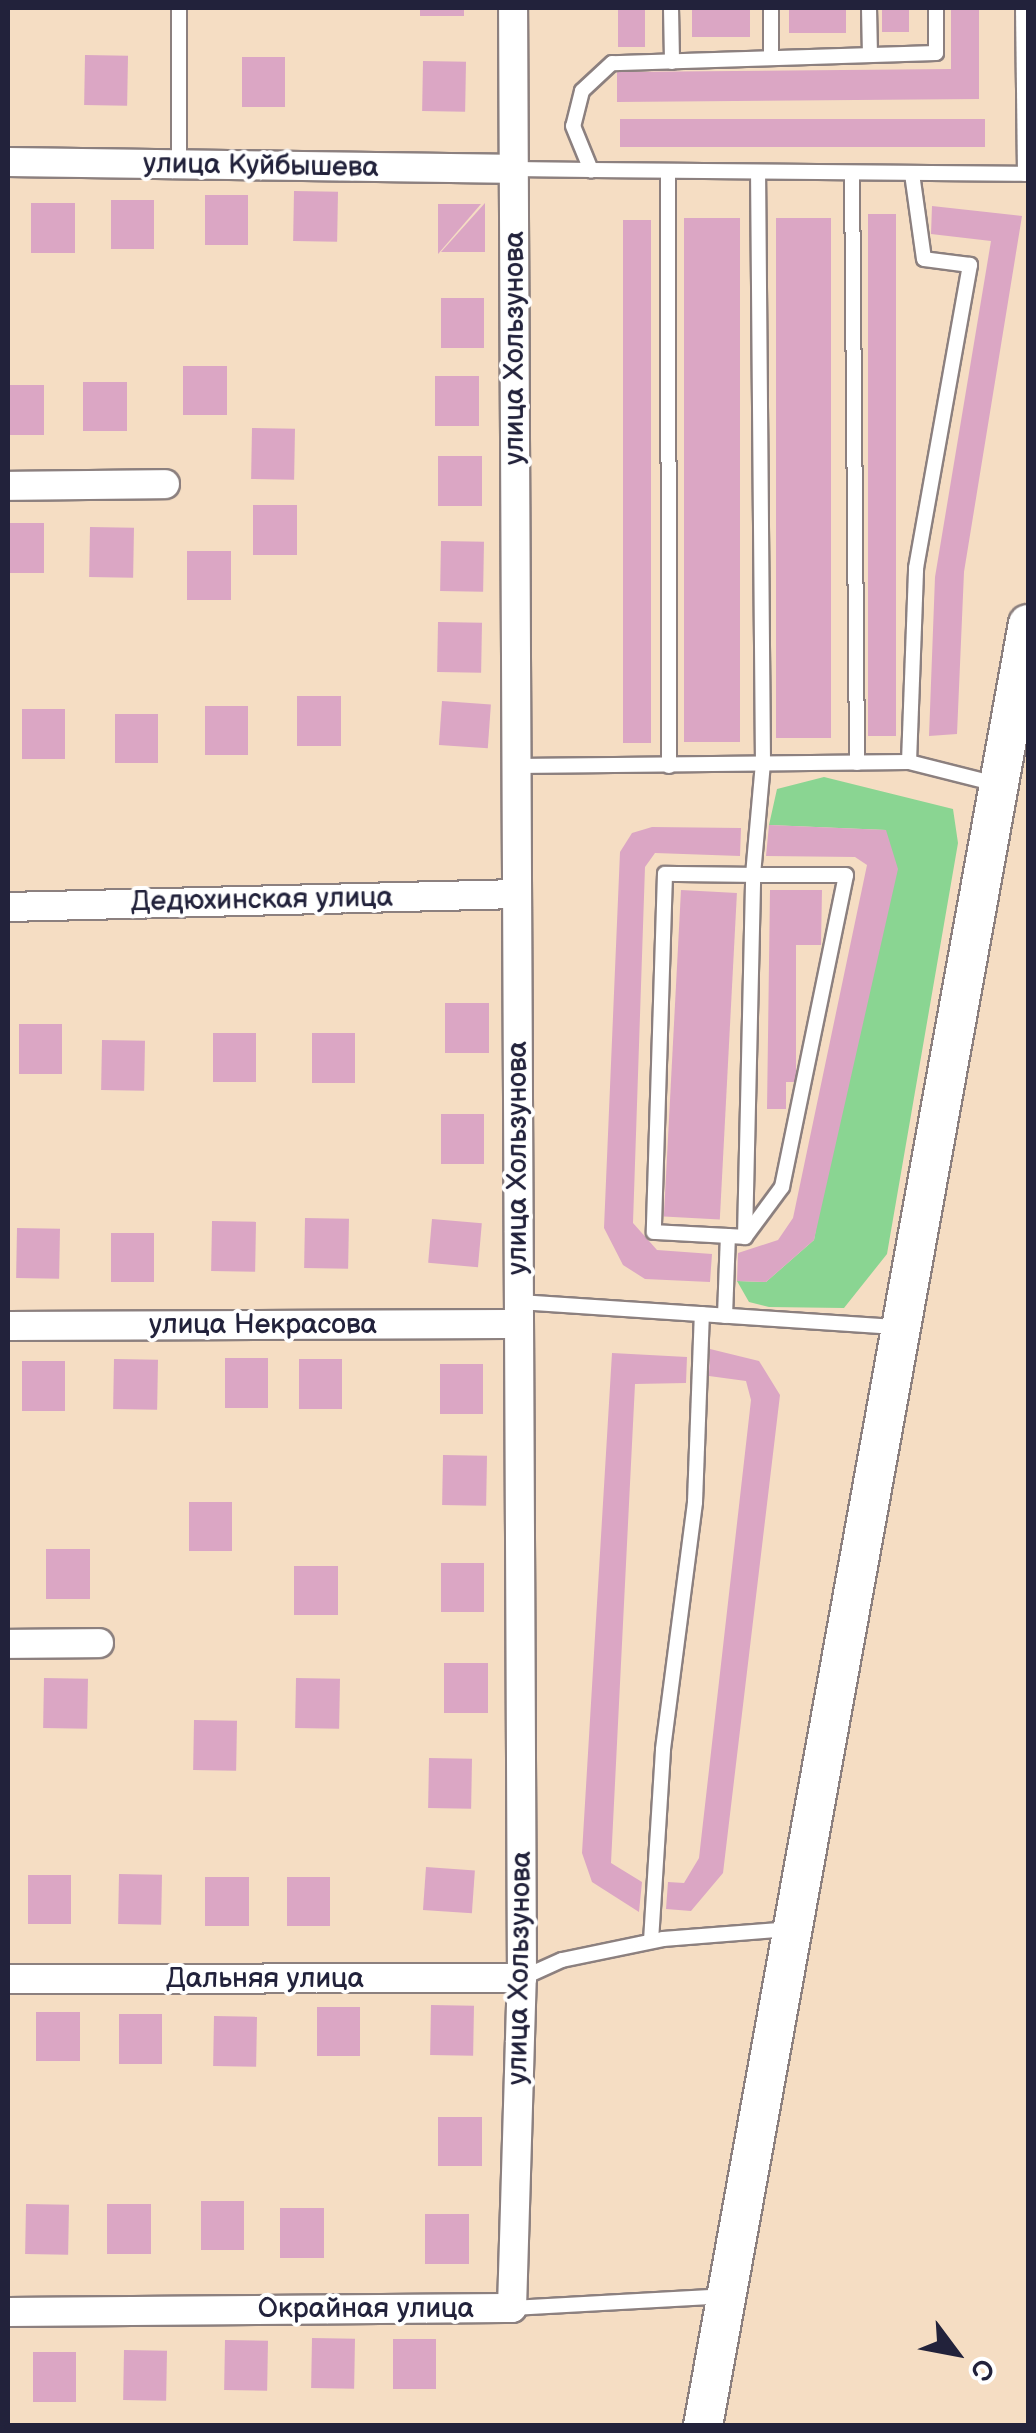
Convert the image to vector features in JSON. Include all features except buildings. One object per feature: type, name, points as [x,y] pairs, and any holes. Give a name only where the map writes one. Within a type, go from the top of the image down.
[{"type":"main road","points":[[703,2426],[1028,624]]},
{"type":"street","name":"улица Хользунова","points":[[512,2308],[522,1978],[513,8]]},
{"type":"street","name":"улица Куйбышева","points":[[8,162],[514,169]]},
{"type":"street","points":[[8,486],[165,484]]},
{"type":"street","name":"Дедюхинская улица","points":[[8,907],[517,894]]},
{"type":"street","name":"улица Некрасова","points":[[8,1326],[519,1313]]},
{"type":"street","points":[[8,1644],[98,1644]]},
{"type":"street","name":"Дальняя улица","points":[[8,1979],[522,1978]]},
{"type":"street","name":"Окрайная улица","points":[[8,2312],[512,2308]]},
{"type":"lane","points":[[178,8],[179,165]]},
{"type":"lane","points":[[672,8],[672,62]]},
{"type":"lane","points":[[770,8],[772,58]]},
{"type":"lane","points":[[869,8],[870,55]]},
{"type":"lane","points":[[591,170],[574,126],[582,90],[612,64],[936,52],[936,8]]},
{"type":"lane","points":[[514,169],[1027,174],[1023,8]]},
{"type":"lane","points":[[668,172],[669,766]]},
{"type":"lane","points":[[745,1237],[753,875],[763,764],[758,172]]},
{"type":"lane","points":[[852,173],[857,762]]},
{"type":"lane","points":[[909,762],[916,568],[970,265],[924,258],[912,174]]},
{"type":"lane","points":[[516,766],[909,762],[1001,786]]},
{"type":"lane","points":[[665,874],[846,875],[782,1187],[745,1237],[654,1232],[665,874]]},
{"type":"lane","points":[[725,1316],[728,1236]]},
{"type":"lane","points":[[519,1313],[702,1314],[904,1328]]},
{"type":"lane","points":[[651,1941],[663,1749],[695,1502],[702,1314]]},
{"type":"lane","points":[[522,1978],[651,1941],[795,1929]]},
{"type":"lane","name":"Окрайная улица","points":[[512,2308],[725,2296]]},
{"type":"green space","points":[[824,777],[953,809],[958,843],[887,1254],[844,1308],[769,1307],[749,1302],[737,1281],[766,1282],[814,1240],[886,830],[769,825],[777,789]]}]
